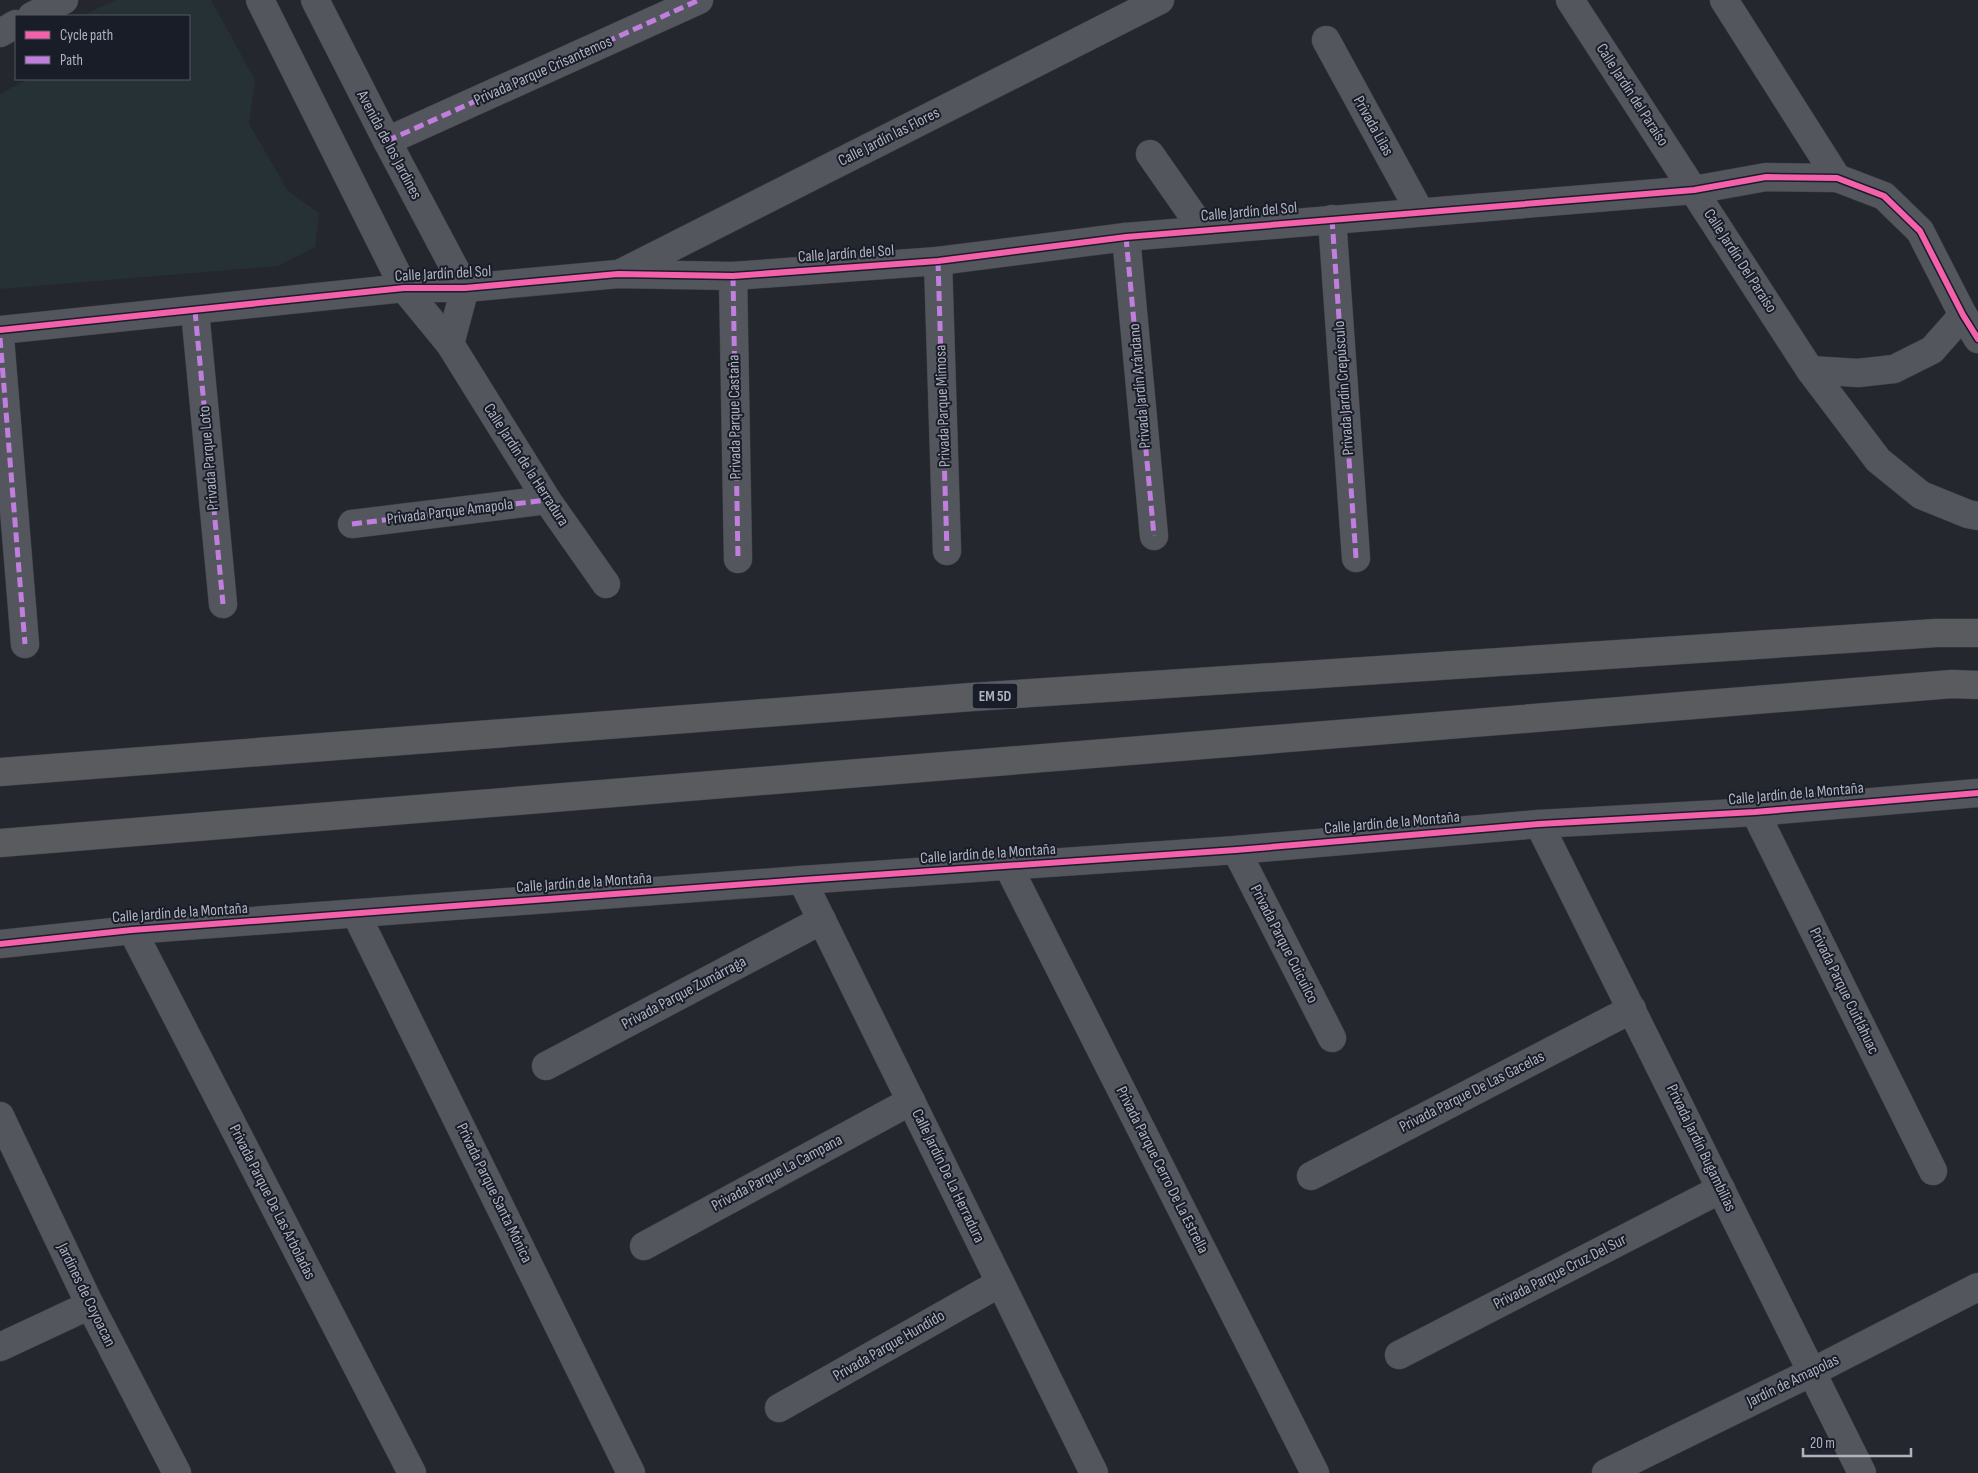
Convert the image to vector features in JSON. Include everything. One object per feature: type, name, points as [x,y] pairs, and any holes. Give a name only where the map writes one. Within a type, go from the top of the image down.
[{"type":"highway","name":"EM 5D","points":[[7,771],[972,697],[1906,635],[1978,633]]},
{"type":"highway","points":[[0,843],[1952,684],[1978,685]]},
{"type":"street","points":[[34,15],[64,0]]},
{"type":"street","points":[[260,0],[404,288]]},
{"type":"street","name":"Avenida de los Jardines","points":[[315,0],[465,288]]},
{"type":"street","name":"Privada Parque Crisantemos","points":[[387,141],[699,0]]},
{"type":"street","name":"Calle Jardín las Flores","points":[[618,274],[1160,0]]},
{"type":"street","name":"Calle Jardín del Paraíso","points":[[1570,0],[1694,190]]},
{"type":"street","points":[[1724,0],[1838,178]]},
{"type":"street","points":[[0,33],[15,25]]},
{"type":"street","name":"Privada Lilas","points":[[1326,40],[1420,212]]},
{"type":"street","points":[[1150,154],[1203,230]]},
{"type":"street","name":"Calle Jardín Del Paraíso","points":[[1978,339],[1963,315],[1920,231],[1884,196],[1838,178],[1766,177],[1694,190],[1810,370],[1878,460],[1921,495],[1968,514],[1978,516]]},
{"type":"street","name":"Calle Jardín del Sol","points":[[0,330],[404,288],[465,288],[618,274],[733,276],[938,261],[1126,237],[1694,190]]},
{"type":"street","name":"Privada Jardín Crepúsculo","points":[[1332,219],[1356,558]]},
{"type":"street","name":"Privada Jardín Arándano","points":[[1126,237],[1154,536]]},
{"type":"street","name":"Privada Parque Mimosa","points":[[938,261],[947,551]]},
{"type":"street","name":"Privada Parque Castaña","points":[[733,276],[738,558]]},
{"type":"street","name":"Calle Jardín de la Herradura","points":[[404,288],[450,344],[547,500],[606,584]]},
{"type":"street","points":[[450,344],[465,288]]},
{"type":"street","name":"Privada Parque Loto","points":[[196,311],[223,604]]},
{"type":"street","points":[[1810,370],[1858,373],[1894,369],[1932,350],[1963,315]]},
{"type":"street","points":[[0,338],[25,644]]},
{"type":"street","name":"Privada Parque Amapola","points":[[352,524],[547,500]]},
{"type":"street","name":"Calle Jardín de la Montaña","points":[[0,944],[132,930],[1236,850],[1539,824],[1755,812],[1978,792]]},
{"type":"street","name":"Privada Parque Cuitláhuac","points":[[1755,812],[1932,1171]]},
{"type":"street","name":"Privada Jardín Bugambilias","points":[[1539,824],[1862,1473]]},
{"type":"street","name":"Privada Parque Cuicuilco","points":[[1236,850],[1332,1038]]},
{"type":"street","name":"Privada Parque Cerro De La Estrella","points":[[1008,866],[1316,1473]]},
{"type":"street","name":"Calle Jardín De La Herradura","points":[[802,880],[1094,1473]]},
{"type":"street","name":"Privada Parque Santa Mónica","points":[[356,914],[631,1473]]},
{"type":"street","name":"Privada Parque Zumárraga","points":[[546,1066],[822,920]]},
{"type":"street","name":"Privada Parque De Las Arboladas","points":[[132,930],[412,1473]]},
{"type":"street","name":"Privada Parque De Las Gacelas","points":[[1312,1176],[1632,1009]]},
{"type":"street","name":"Privada Parque La Campana","points":[[644,1246],[911,1101]]},
{"type":"street","name":"Jardines de Coyoacan","points":[[0,1116],[90,1305],[177,1473]]},
{"type":"street","name":"Privada Parque Cruz Del Sur","points":[[1399,1355],[1721,1189]]},
{"type":"street","name":"Privada Parque Hundido","points":[[779,1408],[1000,1283]]},
{"type":"street","name":"Jardín de Amapolas","points":[[1606,1473],[1812,1372],[1978,1287]]},
{"type":"street","points":[[0,1347],[90,1305]]},
{"type":"shaded area","points":[[116,0],[211,0],[255,80],[249,124],[288,191],[319,213],[315,247],[278,266],[0,289],[0,94],[26,80],[190,80],[190,15],[84,15]]},
{"type":"marked path","points":[[387,141],[699,0]]},
{"type":"marked path","points":[[1332,219],[1356,558]]},
{"type":"marked path","points":[[1126,237],[1154,536]]},
{"type":"marked path","points":[[938,261],[947,551]]},
{"type":"marked path","points":[[733,276],[738,559]]},
{"type":"marked path","points":[[195,311],[223,604]]},
{"type":"marked path","points":[[0,338],[25,644]]},
{"type":"marked path","points":[[352,524],[547,500]]},
{"type":"cycle path","points":[[0,330],[404,288],[465,288],[618,274],[733,276],[938,261],[1126,237],[1694,190],[1766,177],[1837,178],[1884,196],[1920,231],[1963,315],[1978,339]]},
{"type":"cycle path","points":[[0,944],[132,930],[1236,850],[1539,824],[1755,812],[1978,793]]}]
